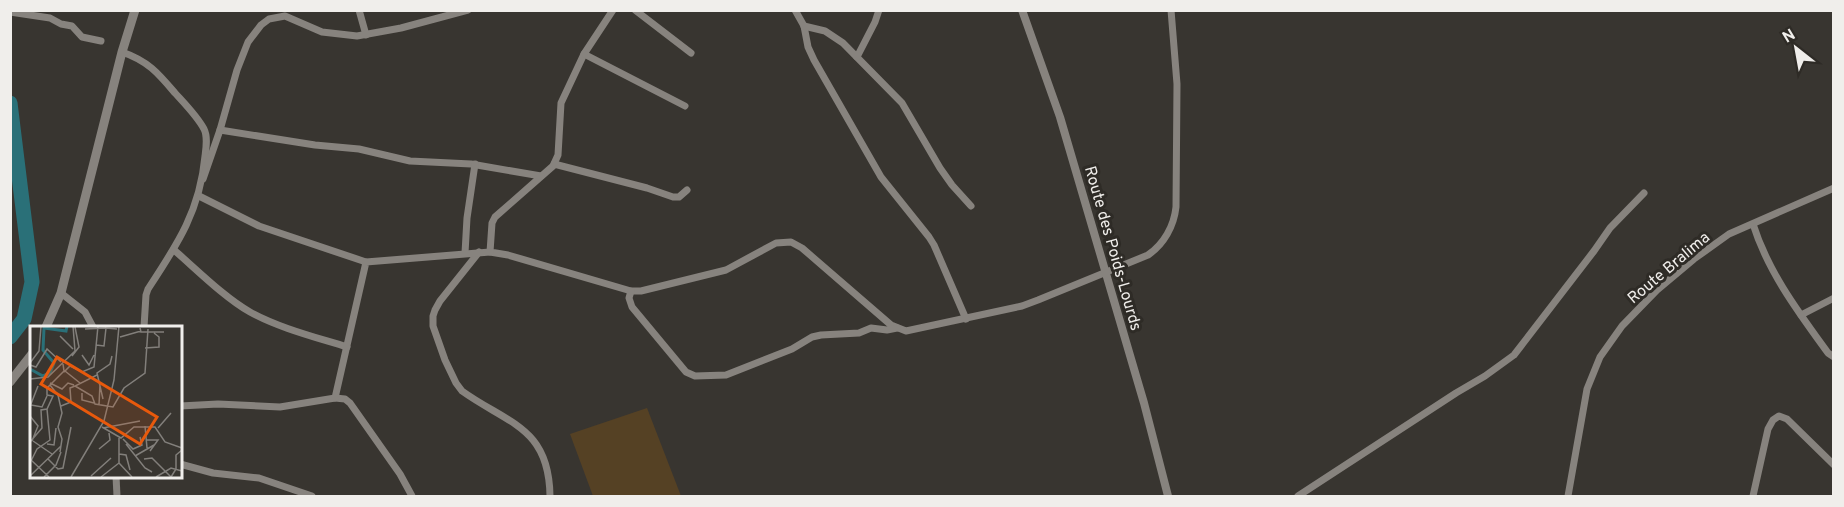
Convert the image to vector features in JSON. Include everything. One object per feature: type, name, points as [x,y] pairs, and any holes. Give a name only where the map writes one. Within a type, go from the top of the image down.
[{"type":"main road","points":[[46,326],[61,293],[122,52],[135,10]]},
{"type":"main road","points":[[10,382],[30,357]]},
{"type":"street","points":[[359,10],[366,35]]},
{"type":"street","points":[[144,326],[148,289],[182,236],[199,196],[237,70],[248,42],[261,25],[269,19],[285,16],[322,32],[339,35],[366,35],[468,10]]},
{"type":"street","points":[[490,252],[492,223],[495,217],[554,164],[558,155],[561,103],[584,54],[614,10]]},
{"type":"street","points":[[635,10],[691,53]]},
{"type":"street","points":[[795,10],[804,26],[808,47],[825,80],[881,177],[929,237],[966,319]]},
{"type":"street","points":[[857,57],[879,10]]},
{"type":"street","name":"Route des Poids-Lourds","points":[[1022,10],[1060,117],[1144,403],[1168,496]]},
{"type":"street","points":[[199,196],[259,226],[366,262],[490,252],[508,255],[631,291],[641,291],[726,270],[776,243],[791,242],[802,248],[897,328],[906,331],[1030,303],[1154,251],[1171,229],[1175,217],[1178,123],[1171,10]]},
{"type":"street","points":[[10,12],[50,18],[61,24],[72,26],[82,37],[100,42]]},
{"type":"street","points":[[804,26],[825,31],[834,36],[902,103],[952,186],[971,206]]},
{"type":"street","points":[[122,52],[137,57],[156,70],[204,130],[206,140],[203,179]]},
{"type":"street","points":[[584,54],[685,106]]},
{"type":"street","points":[[220,130],[315,145],[359,149],[410,161],[475,164],[542,176]]},
{"type":"street","points":[[465,253],[467,218],[475,164]]},
{"type":"street","points":[[554,164],[673,197],[679,197],[687,190]]},
{"type":"street","name":"Route Bralima","points":[[1568,496],[1587,389],[1600,357],[1622,326],[1657,290],[1694,258],[1729,234],[1833,188]]},
{"type":"street","points":[[1298,496],[1514,355],[1617,218],[1644,193]]},
{"type":"street","points":[[1753,224],[1765,257],[1801,315],[1833,357]]},
{"type":"street","points":[[174,250],[250,312],[347,347]]},
{"type":"street","points":[[479,252],[435,310],[433,326],[437,341],[462,391],[518,425],[539,448],[546,466],[550,496]]},
{"type":"street","points":[[335,398],[366,262]]},
{"type":"street","points":[[631,291],[629,298],[632,307],[686,372],[695,376],[726,375],[792,349],[821,334],[859,333],[871,328],[886,330],[897,328]]},
{"type":"street","points":[[61,293],[85,312],[92,326]]},
{"type":"street","points":[[1801,315],[1833,298]]},
{"type":"street","points":[[182,406],[218,404],[280,407],[335,398],[345,399],[400,474],[412,496]]},
{"type":"street","points":[[1753,496],[1768,429],[1773,420],[1779,416],[1787,419],[1833,465]]},
{"type":"street","points":[[182,464],[213,472],[259,478],[312,496]]},
{"type":"street","points":[[116,477],[117,496]]},
{"type":"shaded area","points":[[647,408],[681,496],[593,496],[570,434]]},
{"type":"waterway","points":[[10,103],[32,282],[24,319],[10,337]]}]
